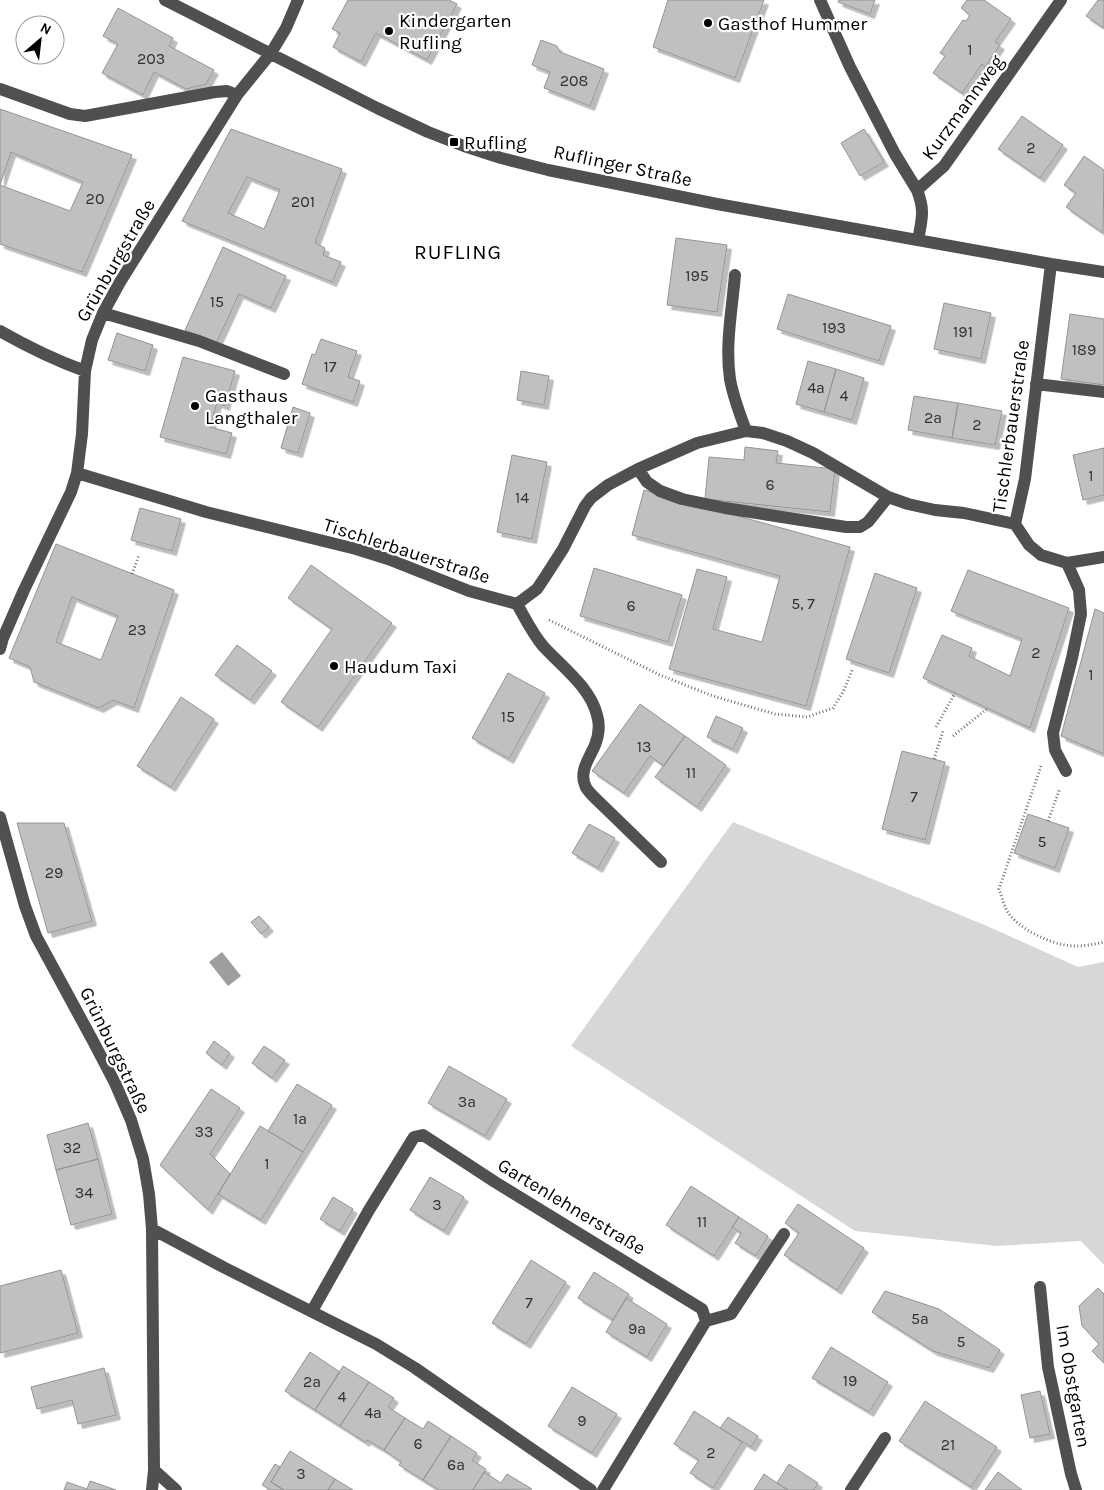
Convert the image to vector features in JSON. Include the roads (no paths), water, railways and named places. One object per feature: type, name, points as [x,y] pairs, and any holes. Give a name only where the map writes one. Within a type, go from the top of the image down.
[{"type":"street","name":"Ruflinger Straße","points":[[165,0],[376,108],[428,132],[501,158],[548,170],[717,204],[1104,272]]},
{"type":"street","name":"Grünburgstraße","points":[[0,649],[24,590],[71,492],[77,473],[82,434],[85,371],[92,340],[103,313],[120,282],[237,95],[271,53],[286,28],[298,0]]},
{"type":"street","points":[[820,0],[850,67],[922,201],[923,211],[918,240]]},
{"type":"street","name":"Kurzmannweg","points":[[917,190],[944,166],[1061,0]]},
{"type":"street","points":[[0,89],[70,114],[86,116],[215,92],[227,91],[237,95]]},
{"type":"street","name":"Tischlerbauerstraße","points":[[77,473],[206,512],[388,559],[469,591],[516,604],[537,588],[563,549],[585,506],[591,498],[608,485],[638,468],[697,443],[746,431],[764,433],[813,453],[888,497],[908,504],[935,510],[964,512],[1015,524],[1025,479],[1051,264]]},
{"type":"street","points":[[735,276],[728,348],[730,380],[746,431]]},
{"type":"street","points":[[103,313],[199,341],[284,374]]},
{"type":"street","points":[[0,331],[43,354],[85,371]]},
{"type":"street","points":[[1036,384],[1104,392]]},
{"type":"street","points":[[638,468],[647,482],[660,491],[682,499],[725,508],[846,527],[860,527],[868,522],[888,497]]},
{"type":"street","points":[[1015,524],[1028,545],[1041,555],[1067,564],[1104,557]]},
{"type":"street","points":[[1066,771],[1055,750],[1053,733],[1081,614],[1079,590],[1067,564]]},
{"type":"street","points":[[516,604],[542,645],[592,700],[598,716],[599,728],[596,744],[584,768],[585,785],[594,797],[661,862]]},
{"type":"street","name":"Grünburgstraße","points":[[0,817],[6,862],[36,936],[115,1083],[143,1159],[150,1194],[152,1229],[154,1470],[152,1490]]},
{"type":"street","name":"Gartenlehnerstraße","points":[[312,1311],[368,1210],[414,1137],[423,1135],[495,1182],[702,1309],[706,1322]]},
{"type":"street","points":[[152,1229],[224,1268],[376,1344],[415,1368],[591,1490]]},
{"type":"street","points":[[603,1490],[706,1322],[731,1314],[784,1234]]},
{"type":"street","name":"Im Obstgarten","points":[[1040,1287],[1048,1367],[1076,1490]]},
{"type":"street","points":[[851,1490],[886,1438]]},
{"type":"street","points":[[154,1470],[176,1490]]},
{"type":"place","name":"Gasthof Hummer","points":[[708,23]]},
{"type":"place","name":"Kindergarten Rufling","points":[[389,31]]},
{"type":"place","name":"Rufling","points":[[454,142]]},
{"type":"place","name":"Gasthaus Langthaler","points":[[195,406]]},
{"type":"place","name":"Haudum Taxi","points":[[334,666]]},
{"type":"district","name":"RUFLING","points":[[458,252]]}]
